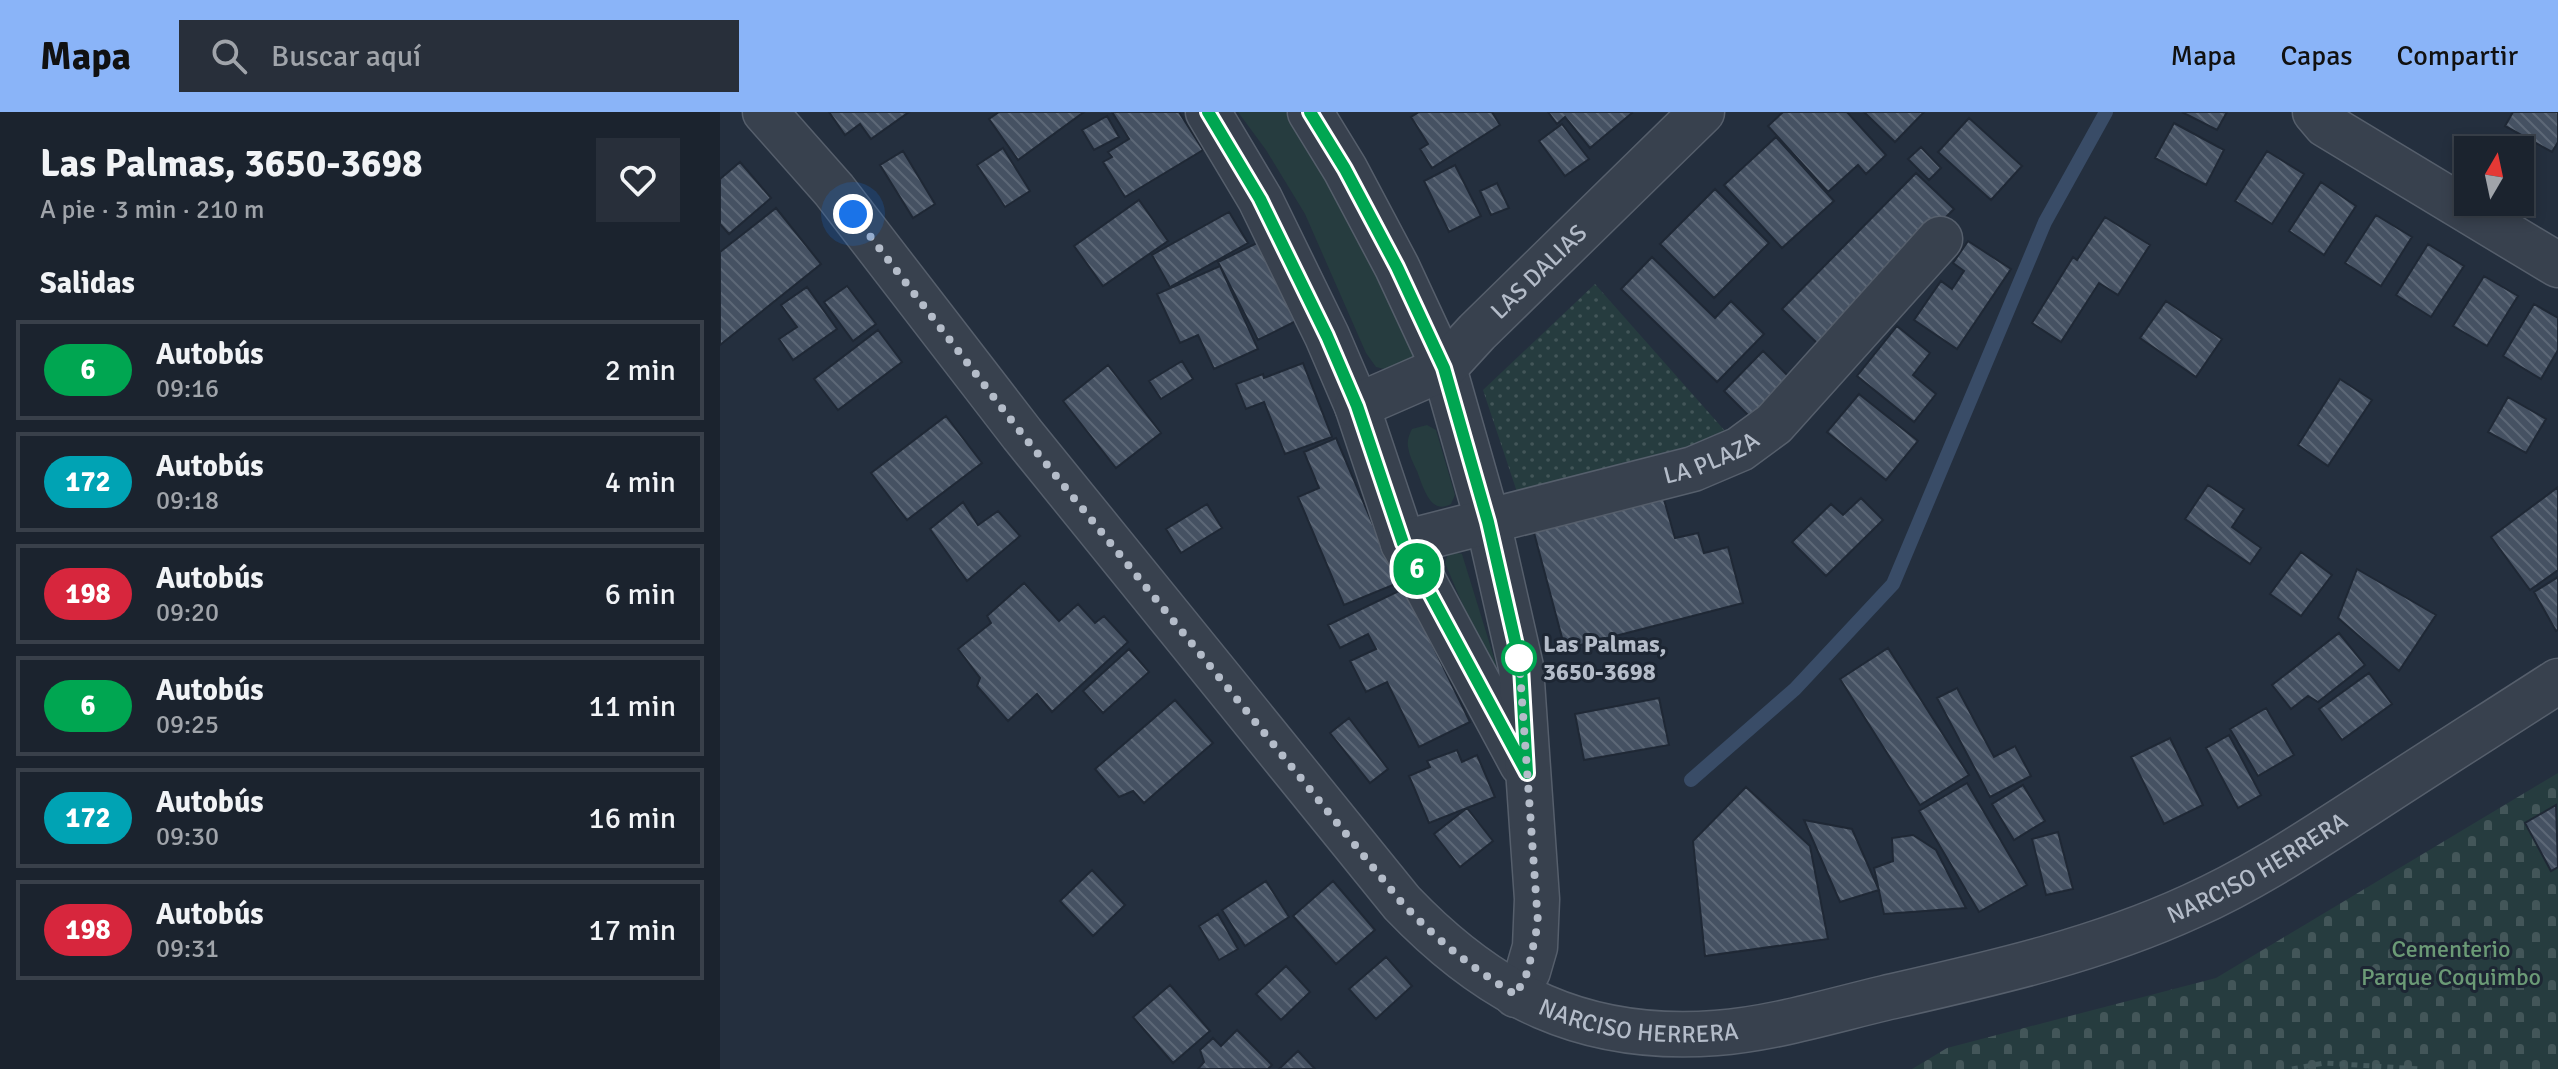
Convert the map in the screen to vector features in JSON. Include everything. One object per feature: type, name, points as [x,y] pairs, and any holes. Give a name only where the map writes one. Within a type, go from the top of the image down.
[{"type":"street","name":"NARCISO HERRERA","points":[[765,112],[834,190],[1022,434],[1402,903],[1435,938],[1465,962],[1516,995],[1576,1019],[1622,1030],[1670,1035],[1718,1033],[1765,1026],[2070,953],[2180,911],[2248,878],[2302,847],[2558,681]]},
{"type":"street","points":[[1208,112],[1260,199],[1295,267],[1357,406],[1403,543],[1527,773]]},
{"type":"street","points":[[1310,112],[1345,169],[1397,267],[1444,368],[1488,522],[1521,667],[1538,923],[1528,971],[1516,995]]},
{"type":"street","name":"LAS DALIAS","points":[[1357,406],[1444,368],[1702,112]]},
{"type":"street","points":[[2315,112],[2326,125],[2558,265]]},
{"type":"street","name":"LA PLAZA","points":[[1403,543],[1693,469],[1740,449],[1774,424],[1940,239]]},
{"type":"path","points":[[2292,1069],[2324,1063],[2419,1069]]},
{"type":"green space","points":[[1238,112],[1291,112],[1313,140],[1420,360],[1392,371],[1376,367],[1366,353],[1305,214],[1266,150]]},
{"type":"green space","points":[[1595,284],[1733,440],[1520,501],[1483,390]]},
{"type":"green space","points":[[1427,425],[1436,430],[1455,495],[1451,504],[1444,507],[1428,498],[1409,450],[1408,440],[1412,429]]},
{"type":"green space","points":[[1448,554],[1462,554],[1499,674],[1496,677],[1445,563]]},
{"type":"green space","name":"Cementerio Parque Coquimbo","points":[[2558,773],[2558,1069],[1912,1069],[1947,1048],[2216,978]]},
{"type":"building","points":[[829,112],[909,112],[871,139],[860,124],[845,135]]},
{"type":"building","points":[[999,112],[1084,112],[1018,160],[989,119]]},
{"type":"building","points":[[1112,112],[1179,112],[1203,150],[1125,197],[1103,162],[1112,157],[1108,152],[1129,139]]},
{"type":"building","points":[[1419,112],[1492,112],[1500,125],[1432,168],[1420,149],[1428,144],[1411,117]]},
{"type":"building","points":[[1548,112],[1632,113],[1590,148],[1565,117],[1557,124]]},
{"type":"building","points":[[1783,112],[1847,112],[1886,155],[1866,174],[1858,165],[1828,192],[1768,126]]},
{"type":"building","points":[[1864,112],[1924,112],[1895,142]]},
{"type":"building","points":[[2182,112],[2227,112],[2217,130]]},
{"type":"building","points":[[2513,112],[2558,112],[2558,142],[2552,152],[2534,142],[2534,136],[2523,136],[2505,126]]},
{"type":"building","points":[[1107,116],[1119,137],[1094,150],[1082,130]]},
{"type":"building","points":[[1969,118],[2022,166],[1991,200],[1938,152]]},
{"type":"building","points":[[2174,123],[2224,150],[2206,185],[2155,158]]},
{"type":"building","points":[[1562,124],[1589,159],[1565,176],[1539,141]]},
{"type":"building","points":[[1776,137],[1834,201],[1782,248],[1724,185]]},
{"type":"building","points":[[1921,147],[1941,168],[1929,180],[1908,159]]},
{"type":"building","points":[[1003,148],[1030,191],[1005,207],[977,165]]},
{"type":"building","points":[[903,151],[935,204],[913,218],[880,165]]},
{"type":"building","points":[[2267,151],[2304,174],[2272,224],[2235,201]]},
{"type":"building","points":[[740,162],[771,198],[729,234],[720,224],[720,179]]},
{"type":"building","points":[[1455,165],[1481,216],[1449,232],[1424,181]]},
{"type":"building","points":[[1916,173],[1954,209],[1819,345],[1782,309]]},
{"type":"building","points":[[2321,182],[2356,206],[2324,255],[2289,231]]},
{"type":"building","points":[[1497,183],[1509,208],[1491,215],[1480,191]]},
{"type":"building","points":[[1715,189],[1769,243],[1714,298],[1660,244]]},
{"type":"building","points":[[1139,200],[1168,241],[1103,286],[1074,246]]},
{"type":"building","points":[[776,208],[821,264],[720,345],[720,252]]},
{"type":"building","points":[[1229,212],[1248,243],[1170,287],[1152,255]]},
{"type":"building","points":[[2376,215],[2412,237],[2381,286],[2345,263]]},
{"type":"building","points":[[2105,217],[2150,245],[2118,295],[2099,283],[2061,342],[2032,323],[2073,257],[2077,260]]},
{"type":"building","points":[[1968,241],[2011,269],[1957,349],[1914,320],[1941,281],[1952,289],[1964,271],[1953,263]]},
{"type":"building","points":[[1259,242],[1298,320],[1258,340],[1218,262]]},
{"type":"building","points":[[2428,244],[2464,266],[2431,317],[2396,295]]},
{"type":"building","points":[[1652,257],[1715,318],[1731,301],[1764,334],[1717,382],[1621,289]]},
{"type":"building","points":[[1220,266],[1258,349],[1214,369],[1198,335],[1180,343],[1157,294]]},
{"type":"building","points":[[2484,276],[2518,296],[2487,346],[2453,326]]},
{"type":"building","points":[[847,286],[876,324],[853,341],[824,302]]},
{"type":"building","points":[[807,287],[837,329],[793,360],[779,339],[797,327],[781,305]]},
{"type":"building","points":[[2166,301],[2222,339],[2196,377],[2140,338]]},
{"type":"building","points":[[2534,304],[2558,318],[2558,350],[2541,379],[2503,356]]},
{"type":"building","points":[[1897,326],[1930,353],[1913,375],[1936,394],[1914,422],[1857,376]]},
{"type":"building","points":[[878,330],[902,362],[838,410],[814,379]]},
{"type":"building","points":[[1763,351],[1792,380],[1753,420],[1724,391]]},
{"type":"building","points":[[1182,361],[1193,379],[1161,399],[1149,381]]},
{"type":"building","points":[[1303,363],[1332,437],[1285,454],[1264,402],[1246,409],[1236,384],[1263,374],[1264,378]]},
{"type":"building","points":[[1108,365],[1161,433],[1116,468],[1063,401]]},
{"type":"building","points":[[2340,379],[2372,400],[2328,466],[2298,445]]},
{"type":"building","points":[[1859,394],[1918,441],[1886,480],[1827,432]]},
{"type":"building","points":[[2508,397],[2546,419],[2526,453],[2488,432]]},
{"type":"building","points":[[946,416],[982,463],[907,520],[871,473]]},
{"type":"building","points":[[1336,438],[1398,583],[1344,605],[1298,497],[1319,488],[1304,452]]},
{"type":"building","points":[[2208,485],[2244,509],[2232,527],[2261,548],[2250,564],[2185,519]]},
{"type":"building","points":[[2558,487],[2558,570],[2530,590],[2491,537]]},
{"type":"building","points":[[1663,496],[1675,538],[1698,533],[1704,553],[1728,547],[1743,603],[1565,649],[1533,529]]},
{"type":"building","points":[[1861,498],[1883,520],[1826,576],[1792,542],[1831,504],[1843,515]]},
{"type":"building","points":[[963,502],[978,525],[998,511],[1020,536],[967,581],[930,529]]},
{"type":"building","points":[[1207,504],[1222,528],[1181,553],[1166,529]]},
{"type":"building","points":[[2301,552],[2332,575],[2301,616],[2270,594]]},
{"type":"building","points":[[2357,569],[2436,615],[2399,671],[2338,618]]},
{"type":"building","points":[[2558,577],[2558,630],[2556,631],[2534,592]]},
{"type":"building","points":[[1024,583],[1059,621],[1078,604],[1095,623],[1104,616],[1128,642],[1052,712],[1037,694],[1008,721],[977,686],[980,678],[958,649],[991,623],[987,616]]},
{"type":"building","points":[[1405,588],[1470,722],[1419,747],[1387,682],[1366,692],[1350,661],[1376,649],[1368,634],[1340,648],[1328,625]]},
{"type":"building","points":[[2339,633],[2365,665],[2318,702],[2308,696],[2291,709],[2272,685]]},
{"type":"building","points":[[1888,648],[1969,775],[1920,805],[1840,679]]},
{"type":"building","points":[[1129,649],[1149,672],[1103,713],[1083,691]]},
{"type":"building","points":[[2369,673],[2392,704],[2342,740],[2319,709]]},
{"type":"building","points":[[1957,688],[1994,757],[2015,746],[2031,776],[1990,797],[1937,698]]},
{"type":"building","points":[[1659,698],[1669,745],[1584,760],[1575,714]]},
{"type":"building","points":[[1175,700],[1213,743],[1144,803],[1133,791],[1119,797],[1095,769]]},
{"type":"building","points":[[2266,708],[2294,755],[2258,776],[2230,729]]},
{"type":"building","points":[[1349,718],[1388,769],[1370,783],[1330,733]]},
{"type":"building","points":[[2229,735],[2261,795],[2238,808],[2206,748]]},
{"type":"building","points":[[2170,738],[2203,805],[2164,824],[2131,757]]},
{"type":"building","points":[[1457,750],[1462,762],[1477,755],[1495,797],[1429,823],[1409,776],[1430,767],[1427,761]]},
{"type":"building","points":[[1967,783],[2027,885],[1979,912],[1919,811]]},
{"type":"building","points":[[2023,785],[2045,821],[2014,840],[1992,804]]},
{"type":"building","points":[[1746,787],[1810,846],[1828,939],[1705,956],[1693,841]]},
{"type":"building","points":[[2556,805],[2558,867],[2551,871],[2525,823]]},
{"type":"building","points":[[1467,808],[1493,841],[1460,867],[1434,834]]},
{"type":"building","points":[[1804,820],[1852,829],[1879,890],[1840,902]]},
{"type":"building","points":[[2058,832],[2073,889],[2046,895],[2032,839]]},
{"type":"building","points":[[1913,835],[1936,850],[1966,908],[1884,914],[1874,868],[1893,861],[1892,838]]},
{"type":"building","points":[[1092,870],[1125,905],[1093,936],[1060,901]]},
{"type":"building","points":[[1266,881],[1289,917],[1245,946],[1222,910]]},
{"type":"building","points":[[1333,881],[1375,930],[1336,964],[1293,916]]},
{"type":"building","points":[[1218,914],[1238,949],[1219,960],[1199,926]]},
{"type":"building","points":[[1386,957],[1412,986],[1376,1019],[1349,989]]},
{"type":"building","points":[[1286,966],[1310,992],[1281,1020],[1256,994]]},
{"type":"building","points":[[1170,985],[1210,1031],[1173,1063],[1133,1017]]},
{"type":"building","points":[[1237,1030],[1272,1065],[1268,1069],[1198,1069],[1204,1062],[1200,1050],[1213,1038],[1221,1046]]},
{"type":"building","points":[[1298,1051],[1315,1069],[1279,1069]]},
{"type":"waterway","points":[[1691,780],[1795,689],[1893,584],[2045,222],[2106,112]]},
{"type":"bus line","name":"6","points":[[1208,112],[1260,199],[1327,336],[1357,406],[1403,543],[1527,773],[1521,667],[1488,522],[1444,368],[1397,267],[1345,169],[1310,112]]},
{"type":"place","name":"Las Palmas, 3650-3698","points":[[1519,658]]},
{"type":"route","points":[[853,214],[1022,434],[1402,903],[1435,938],[1474,970],[1516,995],[1528,971],[1538,923],[1519,658]]}]
